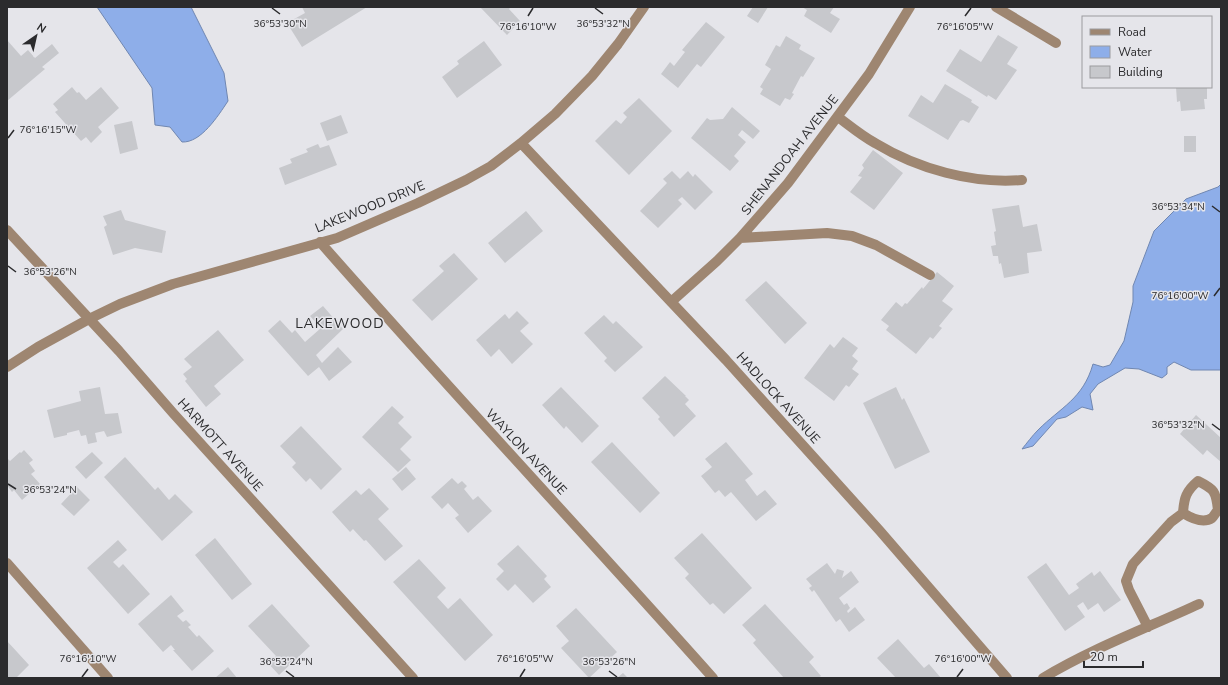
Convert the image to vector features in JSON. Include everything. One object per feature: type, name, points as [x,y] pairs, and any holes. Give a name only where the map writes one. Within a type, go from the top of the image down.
[{"type":"street","name":"LAKEWOOD DRIVE","points":[[7,366],[89,319],[120,304],[173,284],[337,238],[418,203],[491,166],[555,114],[592,76],[618,44],[644,7]]},
{"type":"street","name":"SHENANDOAH AVENUE","points":[[671,302],[717,261],[740,238],[788,183],[869,74],[910,7]]},
{"type":"street","points":[[996,7],[1056,43]]},
{"type":"street","points":[[838,117],[875,143],[900,156],[939,171],[980,179],[1010,181],[1022,180]]},
{"type":"street","name":"HADLOCK AVENUE","points":[[521,143],[726,360],[880,531],[1007,678]]},
{"type":"street","name":"HARMOTT AVENUE","points":[[7,230],[119,350],[173,413],[412,678]]},
{"type":"street","points":[[740,238],[827,233],[852,236],[876,245],[930,275]]},
{"type":"street","name":"WAYLON AVENUE","points":[[320,242],[423,359],[608,560],[713,678]]},
{"type":"street","points":[[1148,627],[1129,590],[1126,581],[1128,573],[1140,555],[1171,522],[1183,513]]},
{"type":"street","points":[[7,563],[108,678]]},
{"type":"street","points":[[1043,678],[1063,666],[1113,642],[1199,604]]},
{"type":"water","points":[[97,7],[191,7],[224,73],[228,101],[208,128],[196,138],[182,142],[170,127],[155,125],[152,88]]},
{"type":"water","points":[[1221,184],[1221,370],[1191,370],[1174,362],[1167,367],[1167,374],[1162,378],[1139,369],[1125,368],[1098,384],[1090,394],[1093,410],[1082,407],[1066,417],[1057,419],[1033,446],[1022,449],[1038,430],[1077,394],[1089,376],[1093,364],[1103,367],[1110,365],[1124,341],[1133,302],[1133,286],[1154,231],[1186,199],[1218,187]]},
{"type":"building","points":[[302,7],[367,7],[302,47],[287,23],[305,13]]},
{"type":"building","points":[[480,7],[511,7],[509,9],[520,21],[507,35]]},
{"type":"building","points":[[753,7],[768,7],[758,23],[747,16]]},
{"type":"building","points":[[802,7],[834,7],[830,13],[840,19],[831,33],[804,16],[807,10]]},
{"type":"building","points":[[706,22],[725,37],[701,67],[697,64],[678,88],[661,74],[670,62],[674,66],[685,52],[682,50]]},
{"type":"building","points":[[998,35],[1018,47],[1007,64],[1017,70],[996,100],[988,95],[987,97],[946,71],[960,49],[981,62]]},
{"type":"building","points":[[786,36],[801,45],[799,49],[815,58],[803,77],[801,76],[790,100],[785,98],[780,106],[760,94],[763,89],[760,87],[771,69],[765,65],[776,45],[780,47]]},
{"type":"building","points":[[7,40],[21,56],[28,50],[35,58],[52,44],[59,53],[42,67],[45,69],[7,101]]},
{"type":"building","points":[[484,41],[502,65],[457,98],[442,77],[459,64],[457,61]]},
{"type":"building","points":[[945,84],[972,100],[971,102],[979,107],[969,123],[963,120],[960,121],[948,140],[908,116],[921,95],[933,103]]},
{"type":"building","points":[[72,87],[86,100],[101,87],[119,108],[98,127],[102,132],[91,143],[86,137],[81,141],[55,112],[58,110],[53,104]]},
{"type":"building","points":[[1176,88],[1207,88],[1207,99],[1204,99],[1205,109],[1181,111],[1180,101],[1177,102]]},
{"type":"building","points":[[639,98],[672,131],[629,175],[595,141],[616,120],[621,124],[627,117],[623,113]]},
{"type":"building","points":[[732,107],[760,131],[753,139],[742,130],[738,135],[746,142],[734,156],[739,161],[730,171],[691,138],[707,118],[710,120],[723,119]]},
{"type":"building","points":[[341,115],[348,133],[327,141],[320,123]]},
{"type":"building","points":[[132,121],[138,149],[120,154],[114,125]]},
{"type":"building","points":[[1184,136],[1196,136],[1196,152],[1184,152]]},
{"type":"building","points":[[318,144],[320,148],[329,145],[337,165],[285,185],[279,168],[292,163],[290,159],[308,152],[306,149]]},
{"type":"building","points":[[873,150],[903,173],[874,210],[850,192],[862,177],[858,176],[864,168],[862,165]]},
{"type":"building","points":[[672,171],[680,179],[688,171],[693,177],[695,174],[713,192],[695,210],[682,197],[678,200],[682,204],[658,228],[640,211],[667,183],[663,179]]},
{"type":"building","points":[[1019,205],[1023,227],[1037,224],[1042,251],[1027,253],[1029,273],[1004,278],[1001,263],[999,264],[998,256],[993,256],[991,246],[996,245],[994,232],[996,231],[992,209]]},
{"type":"building","points":[[121,210],[125,220],[166,231],[162,253],[135,248],[113,255],[104,227],[107,225],[103,216]]},
{"type":"building","points":[[526,211],[543,231],[505,263],[488,243]]},
{"type":"building","points":[[454,253],[478,279],[432,321],[412,300],[444,271],[439,266]]},
{"type":"building","points":[[937,272],[954,286],[942,301],[953,309],[939,326],[942,328],[933,339],[930,337],[916,354],[886,330],[889,326],[881,320],[896,302],[902,307],[905,303],[907,304],[922,287],[923,289]]},
{"type":"building","points":[[766,281],[807,323],[785,344],[745,300]]},
{"type":"building","points":[[323,306],[343,329],[316,355],[322,363],[338,347],[352,362],[329,381],[319,367],[308,376],[268,331],[280,320],[292,333],[295,330],[305,342],[321,328],[310,316]]},
{"type":"building","points":[[517,311],[529,323],[520,331],[533,344],[512,364],[499,349],[491,357],[476,340],[505,314],[509,319]]},
{"type":"building","points":[[604,315],[613,324],[616,321],[643,347],[615,372],[604,361],[607,358],[584,333]]},
{"type":"building","points":[[218,330],[244,360],[214,386],[221,394],[206,407],[185,381],[187,379],[183,374],[192,367],[184,359]]},
{"type":"building","points":[[843,337],[858,348],[852,356],[858,361],[852,369],[859,374],[849,387],[846,385],[834,401],[804,378],[830,344],[834,348]]},
{"type":"building","points":[[665,376],[686,396],[689,400],[685,404],[696,416],[674,437],[658,419],[660,417],[642,398]]},
{"type":"building","points":[[100,387],[105,414],[118,413],[122,433],[107,437],[104,431],[95,433],[97,442],[88,444],[86,435],[81,436],[79,430],[54,438],[47,410],[81,401],[79,391]]},
{"type":"building","points":[[561,387],[599,426],[582,443],[566,426],[564,429],[542,405]]},
{"type":"building","points":[[896,387],[902,400],[904,398],[930,452],[895,469],[863,403]]},
{"type":"building","points":[[392,406],[404,417],[398,423],[412,437],[400,449],[411,460],[398,472],[362,437]]},
{"type":"building","points":[[1196,415],[1221,438],[1221,462],[1207,450],[1203,455],[1180,434]]},
{"type":"building","points":[[301,426],[342,469],[321,490],[310,478],[306,482],[292,467],[296,463],[280,446]]},
{"type":"building","points":[[612,442],[660,493],[640,513],[591,462]]},
{"type":"building","points":[[726,442],[753,474],[745,480],[757,496],[765,490],[777,504],[756,521],[731,492],[725,497],[719,490],[715,493],[701,476],[712,467],[705,459]]},
{"type":"building","points":[[24,450],[33,460],[29,463],[35,471],[31,474],[40,484],[22,500],[14,490],[12,492],[7,485],[7,458],[10,461]]},
{"type":"building","points":[[92,452],[103,463],[86,479],[75,467]]},
{"type":"building","points":[[125,457],[155,490],[158,487],[169,500],[175,494],[193,512],[162,541],[104,477]]},
{"type":"building","points":[[406,467],[416,479],[402,491],[392,479]]},
{"type":"building","points":[[452,478],[458,484],[462,481],[467,486],[464,489],[473,500],[478,496],[492,511],[468,533],[455,518],[459,515],[448,503],[442,509],[431,497]]},
{"type":"building","points":[[77,487],[90,500],[74,516],[61,504]]},
{"type":"building","points":[[369,488],[389,509],[378,519],[403,546],[385,561],[366,540],[364,541],[353,529],[350,532],[332,512],[356,490],[361,495]]},
{"type":"building","points":[[702,533],[752,588],[724,614],[713,603],[710,605],[685,578],[689,574],[674,558]]},
{"type":"building","points":[[215,538],[252,584],[232,600],[195,555]]},
{"type":"building","points":[[118,540],[127,550],[113,562],[119,568],[123,564],[150,594],[128,614],[87,568]]},
{"type":"building","points":[[518,545],[547,576],[544,579],[551,587],[533,603],[515,584],[508,591],[496,579],[504,571],[497,564]]},
{"type":"building","points":[[419,559],[446,588],[437,597],[448,609],[460,598],[493,635],[465,661],[393,582]]},
{"type":"building","points":[[827,563],[835,574],[837,569],[844,571],[842,578],[851,571],[859,582],[839,598],[844,605],[847,603],[850,608],[847,611],[848,613],[855,607],[865,620],[849,632],[840,619],[836,622],[814,590],[812,592],[809,588],[812,586],[806,579]]},
{"type":"building","points":[[1046,563],[1069,595],[1079,588],[1076,584],[1092,572],[1094,576],[1100,571],[1121,600],[1104,612],[1098,603],[1088,610],[1083,602],[1077,606],[1085,617],[1065,631],[1027,577]]},
{"type":"building","points":[[171,595],[184,611],[177,616],[183,622],[186,620],[191,625],[188,627],[197,637],[199,635],[214,651],[192,671],[173,650],[175,650],[171,645],[163,652],[138,624]]},
{"type":"building","points":[[272,604],[310,646],[279,675],[268,663],[276,656],[248,626]]},
{"type":"building","points":[[765,604],[814,657],[809,662],[821,676],[818,678],[784,678],[753,643],[756,640],[742,625]]},
{"type":"building","points":[[576,608],[617,652],[589,678],[561,648],[569,641],[556,626]]},
{"type":"building","points":[[898,639],[924,668],[929,664],[941,678],[896,678],[877,658]]},
{"type":"building","points":[[7,641],[29,665],[16,678],[7,678]]},
{"type":"building","points":[[228,667],[237,678],[215,678]]},
{"type":"building","points":[[623,673],[628,678],[617,678]]},
{"type":"district","name":"LAKEWOOD","points":[[340,323]]}]
